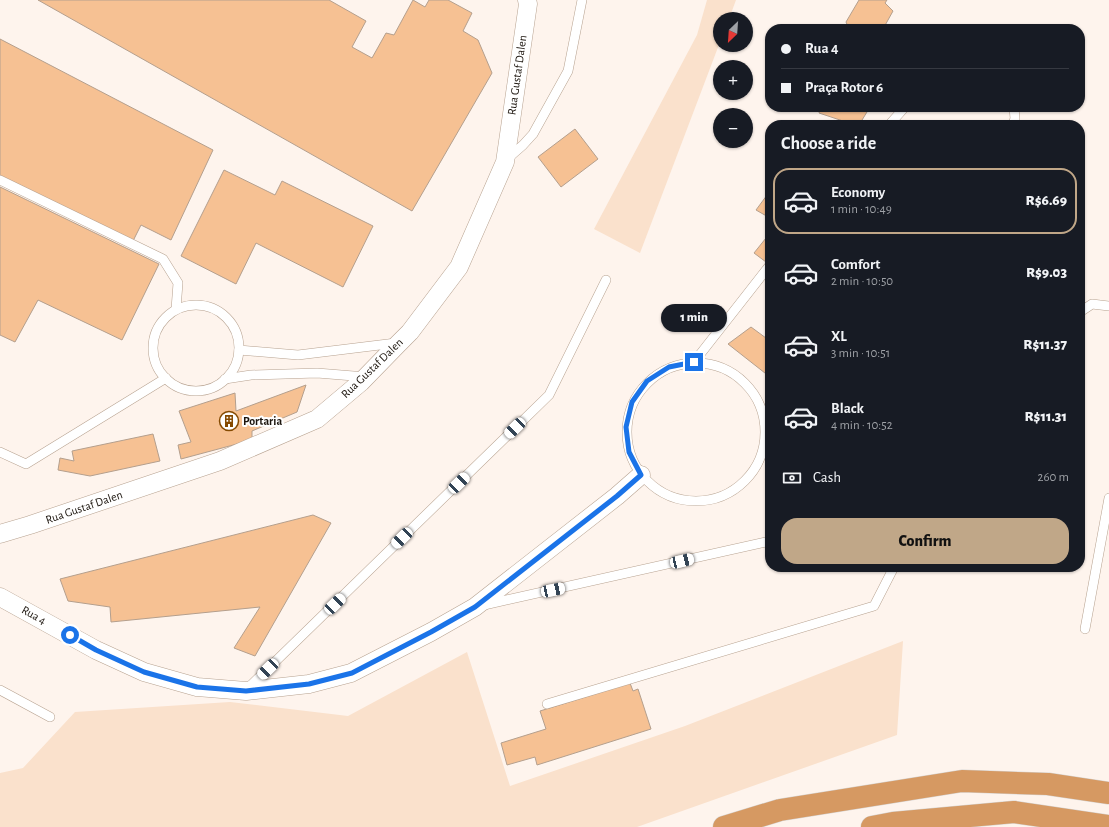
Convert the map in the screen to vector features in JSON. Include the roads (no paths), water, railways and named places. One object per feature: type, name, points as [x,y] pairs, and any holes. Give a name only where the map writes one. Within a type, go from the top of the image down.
[{"type":"highway","points":[[724,827],[780,810],[962,781],[1048,784],[1109,793]]},
{"type":"highway","points":[[872,827],[893,823],[1014,812],[1109,826]]},
{"type":"street","name":"Rua Gustaf Dalen","points":[[0,534],[220,461],[317,419],[366,377],[410,332],[459,267],[505,162],[528,4],[527,0]]},
{"type":"street","name":"Rua 4","points":[[0,597],[96,650],[144,672],[197,687],[246,691],[309,684],[352,673],[431,632],[475,607],[617,496],[641,475]]},
{"type":"lane","points":[[505,162],[533,134],[568,71],[582,0]]},
{"type":"lane","points":[[894,120],[901,112]]},
{"type":"lane","points":[[0,180],[163,259],[178,283],[176,309]]},
{"type":"lane","points":[[694,362],[765,271]]},
{"type":"lane","points":[[246,691],[549,395],[606,280]]},
{"type":"lane","points":[[1085,309],[1092,304],[1109,306]]},
{"type":"lane","points":[[190,305],[205,306],[219,312],[230,322],[236,335],[239,350],[237,360],[225,379],[213,387],[199,391],[184,389],[171,383],[160,372],[154,359],[153,345],[156,330],[164,318],[176,309],[190,305]]},
{"type":"lane","points":[[239,350],[298,355],[399,343]]},
{"type":"lane","points":[[765,415],[757,399],[741,379],[719,366],[694,362],[669,367],[647,381],[632,402],[626,427],[629,452],[641,475],[660,491],[684,500],[710,500],[734,490],[753,472],[763,449],[765,438]]},
{"type":"lane","points":[[225,379],[251,375],[317,373],[366,377]]},
{"type":"lane","points":[[0,452],[26,464],[166,378]]},
{"type":"lane","points":[[1085,629],[1109,498]]},
{"type":"lane","points":[[475,607],[765,542]]},
{"type":"lane","points":[[547,704],[874,606],[891,572]]},
{"type":"lane","points":[[0,690],[50,717]]},
{"type":"place","name":"Portaria","points":[[229,421]]}]
